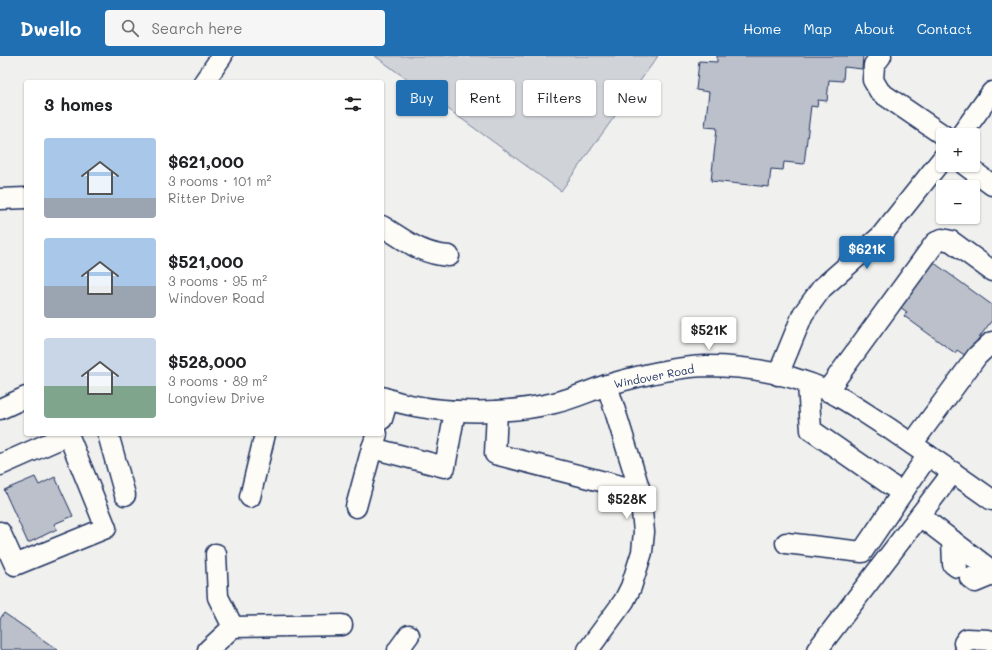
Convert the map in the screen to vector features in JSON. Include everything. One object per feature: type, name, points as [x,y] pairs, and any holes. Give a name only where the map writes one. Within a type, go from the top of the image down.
[{"type":"street","points":[[205,80],[222,56]]},
{"type":"street","points":[[881,56],[874,66],[873,80],[880,92],[936,130]]},
{"type":"street","points":[[966,128],[992,92]]},
{"type":"street","points":[[778,375],[803,314],[822,288],[881,236],[936,167]]},
{"type":"street","points":[[974,172],[992,185]]},
{"type":"street","points":[[0,199],[24,198]]},
{"type":"street","points":[[384,227],[413,247],[424,252],[434,255],[449,256]]},
{"type":"street","points":[[827,391],[935,242],[942,239],[951,241],[992,271]]},
{"type":"street","points":[[786,543],[862,552],[902,493],[920,449],[977,356],[992,342]]},
{"type":"street","name":"Windover Road","points":[[385,398],[455,411],[497,410],[534,407],[555,403],[607,385],[651,374],[706,366],[757,370],[808,384],[846,400],[920,449],[992,500]]},
{"type":"street","points":[[808,384],[811,430],[902,493]]},
{"type":"street","points":[[588,650],[624,601],[631,587],[642,552],[644,532],[640,492],[607,385]]},
{"type":"street","points":[[0,409],[24,398]]},
{"type":"street","points":[[497,410],[495,454],[640,492]]},
{"type":"street","points":[[356,507],[375,441],[445,467],[455,411]]},
{"type":"street","points":[[0,465],[66,436]]},
{"type":"street","points":[[0,532],[15,565],[106,528],[68,436]]},
{"type":"street","points":[[109,436],[125,495]]},
{"type":"street","points":[[250,497],[265,436]]},
{"type":"street","points":[[817,650],[953,472]]},
{"type":"street","points":[[920,516],[992,571]]},
{"type":"street","points":[[952,540],[953,564],[975,582],[992,575]]},
{"type":"street","points":[[216,554],[218,598],[233,627]]},
{"type":"street","points":[[208,650],[233,627],[342,625]]},
{"type":"shaded area","points":[[375,56],[658,56],[641,80],[604,80],[604,116],[615,116],[561,191],[458,116],[515,116],[515,80],[456,80],[456,115],[448,109],[448,80],[408,80]]},
{"type":"building","points":[[717,56],[863,56],[862,69],[844,67],[843,81],[829,80],[827,101],[818,100],[817,107],[811,106],[804,164],[784,162],[783,170],[771,169],[769,187],[711,181],[717,128],[705,127],[709,92],[696,90],[699,61],[717,62]]},
{"type":"building","points":[[933,262],[992,305],[992,320],[966,356],[957,350],[955,353],[904,316],[907,312],[900,307]]},
{"type":"building","points":[[35,477],[39,485],[55,477],[73,516],[54,524],[57,529],[28,543],[4,490]]},
{"type":"building","points":[[4,613],[58,650],[0,650],[0,619]]}]
